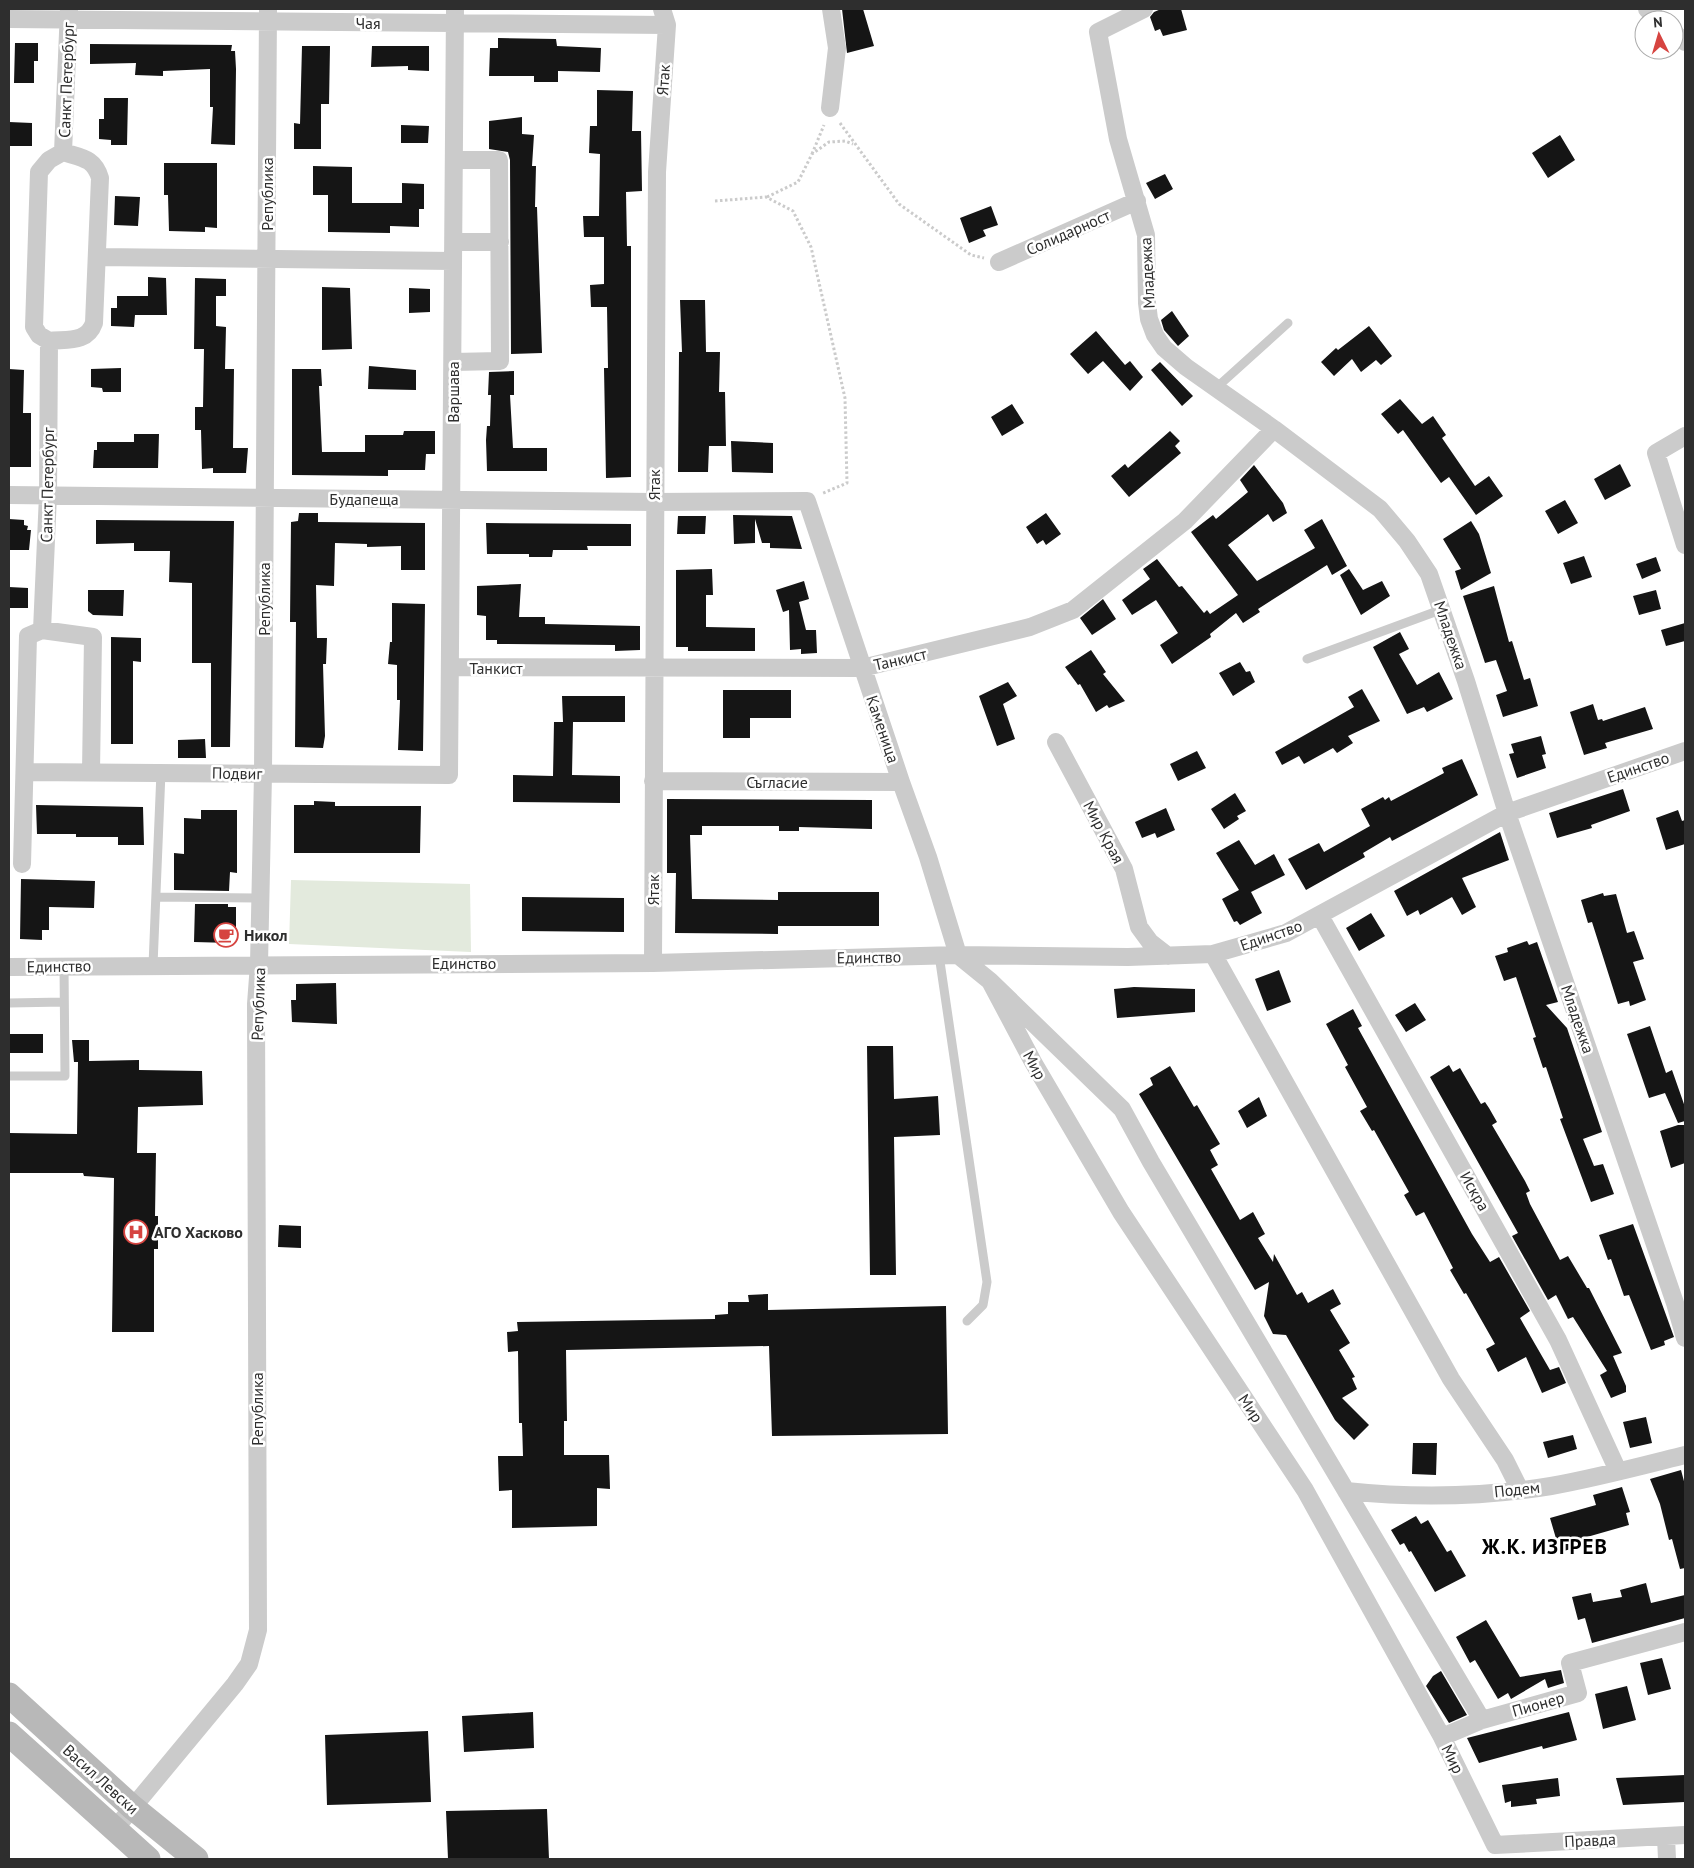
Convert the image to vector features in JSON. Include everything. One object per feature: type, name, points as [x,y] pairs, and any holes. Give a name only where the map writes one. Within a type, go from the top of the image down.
[{"type":"main road","name":"Васил Левски","points":[[9,1695],[132,1807],[196,1859]]},
{"type":"main road","name":"Васил Левски","points":[[9,1734],[148,1859]]},
{"type":"street","points":[[830,108],[836,48],[831,9]]},
{"type":"street","name":"Младежка","points":[[1144,9],[1098,32],[1118,139],[1146,235],[1147,303],[1149,320],[1155,335],[1164,348],[1186,367],[1274,429],[1380,509],[1407,541],[1428,574],[1443,609],[1507,813],[1675,1303],[1685,1338]]},
{"type":"street","name":"Чая","points":[[9,19],[69,14],[664,17]]},
{"type":"street","name":"Санкт Петербург","points":[[63,152],[69,14]]},
{"type":"street","name":"Република","points":[[114,1830],[235,1684],[249,1664],[258,1630],[256,1004],[259,964],[263,774],[268,15]]},
{"type":"street","name":"Варшава","points":[[449,775],[455,16]]},
{"type":"street","name":"Ятак","points":[[653,962],[657,172],[664,17]]},
{"type":"street","name":"Санкт Петербург","points":[[63,152],[89,160],[97,167],[100,178],[94,323],[91,332],[83,338],[49,341],[39,335],[34,326],[39,172],[48,160],[63,152]]},
{"type":"street","points":[[453,362],[500,361],[499,160],[454,160]]},
{"type":"street","name":"Солидарност","points":[[999,262],[1137,201]]},
{"type":"street","points":[[454,242],[500,242]]},
{"type":"street","points":[[98,257],[453,261]]},
{"type":"street","name":"Санкт Петербург","points":[[42,630],[48,495],[49,341]]},
{"type":"street","name":"Танкист","points":[[450,667],[862,668],[1006,634],[1030,627],[1073,610],[1185,521],[1274,429]]},
{"type":"street","points":[[1685,436],[1656,453],[1685,545]]},
{"type":"street","name":"Будапеща","points":[[9,495],[654,502],[807,500]]},
{"type":"street","name":"Каменица","points":[[807,500],[820,534],[862,668],[928,857],[958,955]]},
{"type":"street","points":[[22,864],[28,636],[42,630],[93,636],[91,772]]},
{"type":"street","name":"Мир Края","points":[[1056,742],[1124,869],[1139,927],[1150,942],[1168,956]]},
{"type":"street","name":"Единство","points":[[9,967],[653,962],[939,955],[1128,957],[1213,954],[1286,933],[1507,813],[1685,751]]},
{"type":"street","name":"Подвиг","points":[[25,772],[449,775]]},
{"type":"street","name":"Съгласие","points":[[653,781],[901,782]]},
{"type":"street","name":"Искра","points":[[1320,916],[1558,1340],[1618,1471]]},
{"type":"street","points":[[1128,957],[1136,942],[1139,927]]},
{"type":"street","points":[[1213,954],[1451,1380],[1505,1460],[1520,1490]]},
{"type":"street","name":"Мир","points":[[958,955],[990,981],[1122,1109],[1482,1720]]},
{"type":"street","name":"Мир","points":[[990,981],[1033,1062],[1121,1212],[1305,1490],[1442,1737],[1495,1845]]},
{"type":"street","name":"Подем","points":[[1346,1491],[1388,1495],[1429,1495],[1520,1490],[1618,1471],[1685,1455]]},
{"type":"street","name":"Пионер","points":[[1442,1737],[1482,1720],[1578,1693],[1570,1663],[1685,1632]]},
{"type":"street","name":"Правда","points":[[1495,1845],[1685,1835]]},
{"type":"street","points":[[1666,1837],[1666,1859]]},
{"type":"lane","points":[[1216,388],[1288,323]]},
{"type":"lane","points":[[1307,659],[1443,609]]},
{"type":"lane","points":[[153,965],[161,772]]},
{"type":"lane","points":[[156,897],[261,898]]},
{"type":"lane","points":[[939,955],[987,1282],[983,1304],[967,1321]]},
{"type":"lane","points":[[9,1076],[66,1076],[64,966]]},
{"type":"lane","points":[[9,1003],[64,1002]]},
{"type":"path","points":[[830,108],[899,204],[971,255],[999,262]]},
{"type":"path","points":[[715,201],[766,197],[798,182],[812,154],[830,108]]},
{"type":"path","points":[[812,154],[829,142],[845,141],[855,144]]},
{"type":"path","points":[[766,197],[793,211],[811,246],[845,398],[847,483],[807,500]]},
{"type":"shaded area","points":[[291,880],[470,884],[471,952],[289,944]]},
{"type":"building","points":[[842,9],[863,9],[874,46],[847,53]]},
{"type":"building","points":[[1161,9],[1181,9],[1187,30],[1163,36],[1160,29],[1155,31],[1150,17],[1154,12]]},
{"type":"building","points":[[498,38],[556,39],[557,46],[601,48],[600,72],[558,71],[558,82],[534,82],[534,76],[489,76],[490,48],[498,48]]},
{"type":"building","points":[[15,43],[38,43],[38,61],[34,61],[34,83],[14,83]]},
{"type":"building","points":[[90,44],[232,45],[231,51],[235,51],[236,69],[235,145],[211,144],[213,107],[210,107],[210,69],[163,71],[163,76],[135,75],[136,63],[90,64]]},
{"type":"building","points":[[302,46],[330,46],[329,104],[321,104],[321,149],[294,149],[294,123],[300,124]]},
{"type":"building","points":[[372,46],[429,46],[429,71],[408,70],[408,66],[371,67]]},
{"type":"building","points":[[597,90],[633,91],[632,131],[641,131],[642,191],[626,192],[627,246],[631,246],[631,477],[606,478],[604,368],[608,368],[607,307],[591,307],[590,285],[604,284],[604,237],[584,237],[583,216],[599,216],[600,154],[589,153],[590,126],[597,126]]},
{"type":"building","points":[[104,98],[128,98],[127,145],[111,145],[111,140],[99,139],[99,119],[104,119]]},
{"type":"building","points":[[522,117],[522,134],[534,135],[532,166],[536,166],[535,207],[537,207],[542,353],[511,354],[510,160],[508,152],[489,149],[489,121]]},
{"type":"building","points":[[9,122],[32,123],[32,146],[9,146]]},
{"type":"building","points":[[401,125],[429,126],[428,143],[401,143]]},
{"type":"building","points":[[1560,135],[1575,160],[1548,178],[1532,153]]},
{"type":"building","points":[[164,163],[217,163],[217,228],[205,227],[205,232],[169,231],[168,195],[164,195]]},
{"type":"building","points":[[313,166],[352,167],[352,203],[402,203],[402,183],[424,184],[424,209],[419,209],[419,227],[390,226],[390,233],[328,232],[328,195],[313,195]]},
{"type":"building","points":[[1165,174],[1173,189],[1155,199],[1146,183]]},
{"type":"building","points":[[115,196],[140,197],[138,226],[114,225]]},
{"type":"building","points":[[991,206],[998,225],[983,230],[986,236],[969,243],[960,218]]},
{"type":"building","points":[[148,277],[166,278],[167,315],[135,315],[134,327],[111,326],[111,308],[117,308],[117,296],[148,296]]},
{"type":"building","points":[[195,278],[226,279],[226,296],[216,296],[216,326],[226,327],[225,369],[234,369],[233,448],[248,448],[246,473],[213,473],[213,468],[202,469],[201,430],[195,430],[195,407],[203,407],[204,349],[194,349]]},
{"type":"building","points":[[322,287],[350,288],[352,349],[322,350]]},
{"type":"building","points":[[409,288],[430,289],[430,312],[409,313]]},
{"type":"building","points":[[680,300],[705,300],[706,352],[720,352],[719,392],[725,392],[726,446],[709,446],[708,472],[678,472],[679,352],[682,352]]},
{"type":"building","points":[[1172,311],[1189,336],[1178,346],[1164,330],[1161,320]]},
{"type":"building","points":[[1369,326],[1392,356],[1381,365],[1376,360],[1361,372],[1352,359],[1334,376],[1321,362],[1336,348],[1338,350]]},
{"type":"building","points":[[1096,331],[1125,365],[1130,361],[1143,377],[1130,391],[1103,361],[1088,374],[1070,354]]},
{"type":"building","points":[[1160,362],[1193,396],[1182,406],[1151,370]]},
{"type":"building","points":[[369,366],[416,370],[416,390],[368,389]]},
{"type":"building","points":[[121,368],[121,392],[103,392],[102,388],[91,387],[91,369]]},
{"type":"building","points":[[9,369],[24,370],[23,413],[31,413],[31,467],[10,467]]},
{"type":"building","points":[[292,369],[321,369],[322,386],[319,386],[322,452],[365,452],[365,435],[403,435],[404,431],[435,431],[435,454],[426,454],[425,470],[388,470],[388,476],[292,475]]},
{"type":"building","points":[[514,371],[514,395],[510,395],[513,448],[547,448],[547,471],[487,471],[486,440],[487,426],[490,426],[491,395],[488,395],[489,372]]},
{"type":"building","points":[[1400,399],[1422,424],[1433,416],[1446,435],[1442,438],[1475,486],[1489,476],[1503,496],[1476,515],[1449,477],[1441,483],[1403,430],[1398,434],[1381,414]]},
{"type":"building","points":[[1012,404],[1024,423],[1002,436],[991,417]]},
{"type":"building","points":[[1170,431],[1180,441],[1175,446],[1181,453],[1129,497],[1111,476],[1125,464],[1128,468]]},
{"type":"building","points":[[134,434],[159,434],[158,468],[93,468],[94,450],[97,450],[97,442],[134,442]]},
{"type":"building","points":[[731,441],[773,443],[773,473],[732,472]]},
{"type":"building","points":[[1620,464],[1631,486],[1605,500],[1594,479]]},
{"type":"building","points":[[1254,465],[1283,503],[1287,513],[1273,522],[1268,514],[1228,545],[1257,581],[1315,548],[1304,530],[1322,519],[1347,566],[1332,575],[1327,565],[1258,609],[1260,612],[1243,623],[1236,613],[1210,634],[1211,637],[1172,664],[1160,645],[1178,633],[1156,600],[1132,615],[1122,600],[1150,579],[1143,569],[1157,559],[1179,587],[1182,586],[1204,613],[1207,610],[1210,614],[1238,595],[1191,532],[1213,515],[1216,519],[1248,492],[1240,480]]},
{"type":"building","points":[[1565,500],[1578,523],[1558,534],[1545,511]]},
{"type":"building","points":[[299,513],[318,513],[318,522],[425,523],[425,570],[401,570],[401,546],[367,547],[367,544],[335,543],[334,586],[316,585],[317,638],[327,638],[326,664],[323,664],[325,736],[323,748],[295,747],[296,622],[290,622],[291,522],[298,521]]},
{"type":"building","points":[[1046,513],[1061,534],[1046,545],[1043,540],[1037,544],[1026,527]]},
{"type":"building","points":[[733,515],[792,516],[802,549],[770,548],[770,543],[762,543],[755,519],[755,543],[734,544]]},
{"type":"building","points":[[678,516],[706,516],[705,534],[677,534]]},
{"type":"building","points":[[9,519],[24,520],[24,525],[28,526],[27,530],[31,530],[29,550],[9,550]]},
{"type":"building","points":[[96,520],[234,521],[230,747],[211,747],[211,663],[192,663],[192,583],[169,582],[170,551],[134,551],[134,543],[96,544]]},
{"type":"building","points":[[1471,521],[1479,534],[1491,573],[1461,590],[1455,571],[1461,569],[1443,539]]},
{"type":"building","points":[[486,523],[631,524],[631,546],[587,546],[588,550],[553,550],[552,557],[529,557],[529,554],[487,554]]},
{"type":"building","points":[[1584,556],[1592,577],[1571,584],[1563,563]]},
{"type":"building","points":[[1656,557],[1661,571],[1642,579],[1636,564]]},
{"type":"building","points":[[712,569],[713,595],[706,595],[706,627],[755,628],[755,651],[688,651],[688,647],[676,647],[676,570]]},
{"type":"building","points":[[1349,569],[1363,590],[1382,581],[1390,596],[1361,615],[1340,575]]},
{"type":"building","points":[[804,581],[809,599],[799,602],[806,630],[816,630],[817,653],[801,654],[801,649],[790,650],[789,610],[783,612],[776,590]]},
{"type":"building","points":[[521,584],[519,617],[545,617],[545,624],[640,626],[640,650],[615,651],[615,645],[497,644],[497,640],[486,640],[486,616],[477,615],[477,586]]},
{"type":"building","points":[[1494,586],[1509,642],[1512,641],[1524,680],[1530,678],[1538,706],[1503,717],[1496,695],[1507,691],[1496,660],[1485,663],[1463,596]]},
{"type":"building","points":[[9,587],[28,588],[28,608],[9,608]]},
{"type":"building","points":[[88,590],[124,590],[123,616],[93,615],[88,611]]},
{"type":"building","points":[[1656,590],[1661,609],[1639,615],[1633,596]]},
{"type":"building","points":[[1103,599],[1116,619],[1092,635],[1080,618]]},
{"type":"building","points":[[392,603],[425,604],[423,751],[398,750],[400,700],[397,700],[397,665],[388,664],[390,642],[392,642]]},
{"type":"building","points":[[1685,623],[1685,641],[1666,646],[1661,630]]},
{"type":"building","points":[[1400,632],[1409,649],[1399,654],[1417,685],[1439,672],[1453,699],[1427,712],[1424,707],[1407,714],[1373,647]]},
{"type":"building","points":[[111,637],[141,638],[141,662],[133,661],[133,744],[111,744]]},
{"type":"building","points":[[1091,650],[1106,672],[1103,674],[1125,701],[1109,708],[1107,705],[1096,712],[1080,684],[1078,685],[1065,667]]},
{"type":"building","points":[[1240,662],[1246,672],[1250,671],[1255,682],[1233,696],[1219,673]]},
{"type":"building","points":[[1008,682],[1017,696],[1003,704],[1015,739],[997,746],[979,696]]},
{"type":"building","points":[[1362,689],[1380,721],[1348,736],[1353,743],[1337,753],[1333,748],[1304,764],[1299,756],[1282,765],[1275,752],[1354,707],[1348,697]]},
{"type":"building","points":[[723,690],[791,690],[791,718],[750,718],[750,738],[723,738]]},
{"type":"building","points":[[562,696],[625,696],[625,722],[573,722],[572,775],[620,776],[620,803],[513,802],[513,775],[553,776],[554,722],[563,722]]},
{"type":"building","points":[[1593,704],[1598,720],[1602,719],[1603,721],[1645,707],[1653,729],[1605,743],[1607,748],[1584,755],[1570,712]]},
{"type":"building","points":[[1541,736],[1546,754],[1542,755],[1546,768],[1517,778],[1509,754],[1514,753],[1511,744]]},
{"type":"building","points":[[205,739],[206,758],[178,758],[178,740]]},
{"type":"building","points":[[1197,751],[1206,768],[1178,781],[1170,764]]},
{"type":"building","points":[[1462,759],[1478,795],[1392,841],[1390,837],[1363,853],[1365,857],[1306,890],[1288,859],[1319,843],[1324,852],[1370,826],[1361,809],[1383,797],[1385,800],[1389,797],[1391,801],[1444,773],[1442,768]]},
{"type":"building","points":[[1623,789],[1630,811],[1591,825],[1592,828],[1557,838],[1549,813]]},
{"type":"building","points":[[1235,793],[1246,811],[1237,816],[1239,819],[1224,829],[1211,809]]},
{"type":"building","points":[[667,799],[872,800],[872,829],[799,827],[799,831],[779,831],[779,826],[702,826],[702,835],[690,835],[692,899],[778,900],[778,892],[879,892],[879,926],[778,926],[778,934],[675,933],[676,873],[667,873]]},
{"type":"building","points":[[314,801],[335,802],[335,806],[421,806],[420,853],[294,853],[294,805],[314,805]]},
{"type":"building","points":[[36,805],[143,807],[144,845],[118,845],[118,837],[76,837],[76,834],[37,834]]},
{"type":"building","points":[[1166,808],[1175,830],[1157,838],[1155,833],[1142,838],[1135,822]]},
{"type":"building","points":[[201,810],[237,810],[237,873],[230,872],[229,891],[174,890],[174,853],[184,854],[184,818],[201,819]]},
{"type":"building","points":[[1678,810],[1682,821],[1685,820],[1685,844],[1666,850],[1656,818]]},
{"type":"building","points":[[1500,832],[1509,860],[1462,878],[1476,907],[1462,915],[1452,897],[1420,915],[1418,910],[1407,916],[1394,891]]},
{"type":"building","points":[[1239,840],[1255,865],[1274,854],[1285,875],[1251,892],[1262,913],[1240,925],[1237,921],[1234,922],[1222,899],[1239,890],[1216,853]]},
{"type":"building","points":[[21,879],[95,881],[94,908],[49,907],[49,930],[42,930],[42,940],[20,939]]},
{"type":"building","points":[[1603,893],[1604,896],[1616,894],[1627,933],[1634,931],[1644,959],[1633,962],[1646,1000],[1630,1006],[1629,1001],[1618,1004],[1592,922],[1588,923],[1581,900]]},
{"type":"building","points":[[522,897],[624,898],[624,932],[522,931]]},
{"type":"building","points":[[195,904],[228,904],[228,907],[236,907],[236,938],[231,943],[194,942]]},
{"type":"building","points":[[1371,913],[1385,936],[1359,951],[1346,928]]},
{"type":"building","points":[[1527,941],[1529,945],[1537,942],[1558,1002],[1546,1005],[1567,1028],[1602,1132],[1583,1139],[1594,1166],[1603,1164],[1614,1194],[1591,1202],[1560,1119],[1563,1118],[1546,1067],[1543,1068],[1533,1038],[1536,1037],[1516,977],[1504,981],[1495,956],[1508,952],[1507,948]]},
{"type":"building","points":[[1279,970],[1291,1002],[1267,1011],[1255,979]]},
{"type":"building","points":[[336,983],[337,1024],[292,1022],[291,1000],[296,1000],[296,984]]},
{"type":"building","points":[[1134,987],[1195,989],[1195,1012],[1117,1018],[1114,989]]},
{"type":"building","points":[[1415,1003],[1426,1020],[1406,1032],[1395,1015]]},
{"type":"building","points":[[1353,1009],[1362,1026],[1358,1028],[1472,1234],[1490,1262],[1499,1257],[1530,1311],[1520,1318],[1550,1370],[1559,1367],[1566,1383],[1542,1393],[1526,1357],[1498,1372],[1486,1349],[1495,1344],[1466,1293],[1464,1294],[1450,1270],[1453,1268],[1424,1212],[1416,1216],[1404,1195],[1409,1192],[1374,1130],[1372,1131],[1360,1111],[1367,1107],[1345,1067],[1348,1065],[1326,1024]]},
{"type":"building","points":[[1650,1026],[1666,1073],[1672,1070],[1685,1107],[1685,1121],[1678,1123],[1665,1093],[1649,1098],[1627,1034]]},
{"type":"building","points":[[9,1034],[43,1034],[43,1053],[9,1053]]},
{"type":"building","points":[[72,1040],[89,1040],[89,1061],[139,1060],[139,1070],[202,1071],[203,1105],[138,1107],[137,1153],[156,1153],[155,1216],[158,1216],[158,1249],[154,1249],[154,1332],[112,1332],[114,1178],[84,1176],[83,1173],[9,1173],[9,1133],[77,1134],[78,1062],[74,1062]]},
{"type":"building","points":[[867,1046],[893,1046],[894,1099],[938,1096],[940,1135],[894,1137],[896,1275],[870,1275]]},
{"type":"building","points":[[1449,1065],[1453,1072],[1460,1068],[1481,1104],[1485,1102],[1489,1108],[1497,1122],[1492,1125],[1525,1181],[1530,1191],[1526,1193],[1530,1204],[1560,1260],[1568,1256],[1587,1288],[1589,1288],[1622,1353],[1613,1356],[1626,1386],[1626,1392],[1611,1398],[1600,1375],[1607,1371],[1573,1317],[1568,1319],[1556,1295],[1548,1300],[1512,1236],[1518,1233],[1430,1077]]},
{"type":"building","points":[[1170,1066],[1194,1107],[1197,1105],[1220,1144],[1210,1150],[1218,1165],[1211,1169],[1240,1220],[1253,1212],[1265,1234],[1258,1238],[1273,1262],[1274,1254],[1297,1295],[1302,1292],[1308,1303],[1333,1289],[1341,1304],[1330,1310],[1350,1343],[1339,1350],[1355,1377],[1352,1378],[1357,1389],[1342,1398],[1369,1425],[1354,1440],[1335,1420],[1286,1335],[1273,1334],[1264,1316],[1269,1282],[1255,1290],[1139,1094],[1153,1085],[1150,1078]]},
{"type":"building","points":[[1259,1097],[1267,1116],[1247,1128],[1238,1111]]},
{"type":"building","points":[[1678,1125],[1685,1125],[1685,1163],[1671,1168],[1660,1131]]},
{"type":"building","points":[[1633,1224],[1674,1337],[1664,1341],[1665,1345],[1651,1350],[1629,1295],[1624,1296],[1611,1259],[1608,1260],[1599,1235]]},
{"type":"building","points":[[279,1225],[301,1226],[301,1248],[278,1247]]},
{"type":"building","points":[[768,1294],[768,1310],[946,1306],[948,1434],[772,1436],[769,1346],[566,1350],[567,1421],[564,1421],[564,1455],[609,1455],[610,1489],[597,1488],[597,1526],[512,1528],[512,1490],[499,1491],[498,1456],[523,1456],[522,1423],[519,1423],[518,1351],[508,1352],[507,1332],[518,1331],[517,1322],[715,1319],[715,1315],[728,1314],[728,1302],[749,1302],[748,1295]]},
{"type":"building","points":[[1646,1417],[1652,1443],[1630,1448],[1623,1422]]},
{"type":"building","points":[[1573,1435],[1577,1449],[1548,1458],[1543,1442]]},
{"type":"building","points":[[1413,1443],[1437,1443],[1436,1475],[1412,1474]]},
{"type":"building","points":[[1681,1470],[1685,1485],[1685,1568],[1680,1569],[1672,1539],[1669,1540],[1660,1504],[1650,1479]]},
{"type":"building","points":[[1622,1487],[1630,1512],[1626,1513],[1629,1525],[1587,1537],[1589,1544],[1560,1552],[1550,1518],[1596,1505],[1593,1495]]},
{"type":"building","points":[[1416,1516],[1421,1524],[1428,1520],[1447,1552],[1451,1550],[1466,1576],[1435,1592],[1411,1551],[1409,1552],[1404,1543],[1400,1545],[1391,1530]]},
{"type":"building","points":[[1646,1583],[1651,1603],[1685,1595],[1685,1618],[1592,1643],[1585,1618],[1578,1620],[1572,1597],[1591,1593],[1593,1602],[1622,1597],[1620,1590]]},
{"type":"building","points":[[1486,1620],[1520,1677],[1561,1670],[1564,1683],[1548,1688],[1545,1679],[1511,1699],[1508,1693],[1498,1699],[1475,1660],[1470,1663],[1456,1637]]},
{"type":"building","points":[[1662,1658],[1671,1689],[1648,1695],[1640,1663]]},
{"type":"building","points":[[1441,1671],[1467,1715],[1449,1723],[1426,1686],[1433,1676]]},
{"type":"building","points":[[1627,1686],[1636,1720],[1603,1729],[1595,1694]]},
{"type":"building","points":[[533,1712],[534,1748],[464,1752],[462,1716]]},
{"type":"building","points":[[1569,1712],[1577,1740],[1543,1749],[1542,1746],[1479,1763],[1467,1738]]},
{"type":"building","points":[[428,1731],[431,1802],[327,1805],[325,1735]]},
{"type":"building","points":[[1685,1775],[1685,1802],[1623,1805],[1616,1778]]},
{"type":"building","points":[[1558,1778],[1560,1796],[1536,1799],[1537,1804],[1511,1807],[1511,1801],[1505,1803],[1502,1785]]},
{"type":"building","points":[[547,1809],[549,1859],[448,1859],[446,1811]]},
{"type":"place","name":"Никол","points":[[226,935]]},
{"type":"place","name":"АГО Хасково","points":[[136,1232]]},
{"type":"district","name":"Ж.К. ИЗГРЕВ","points":[[1545,1546]]}]
